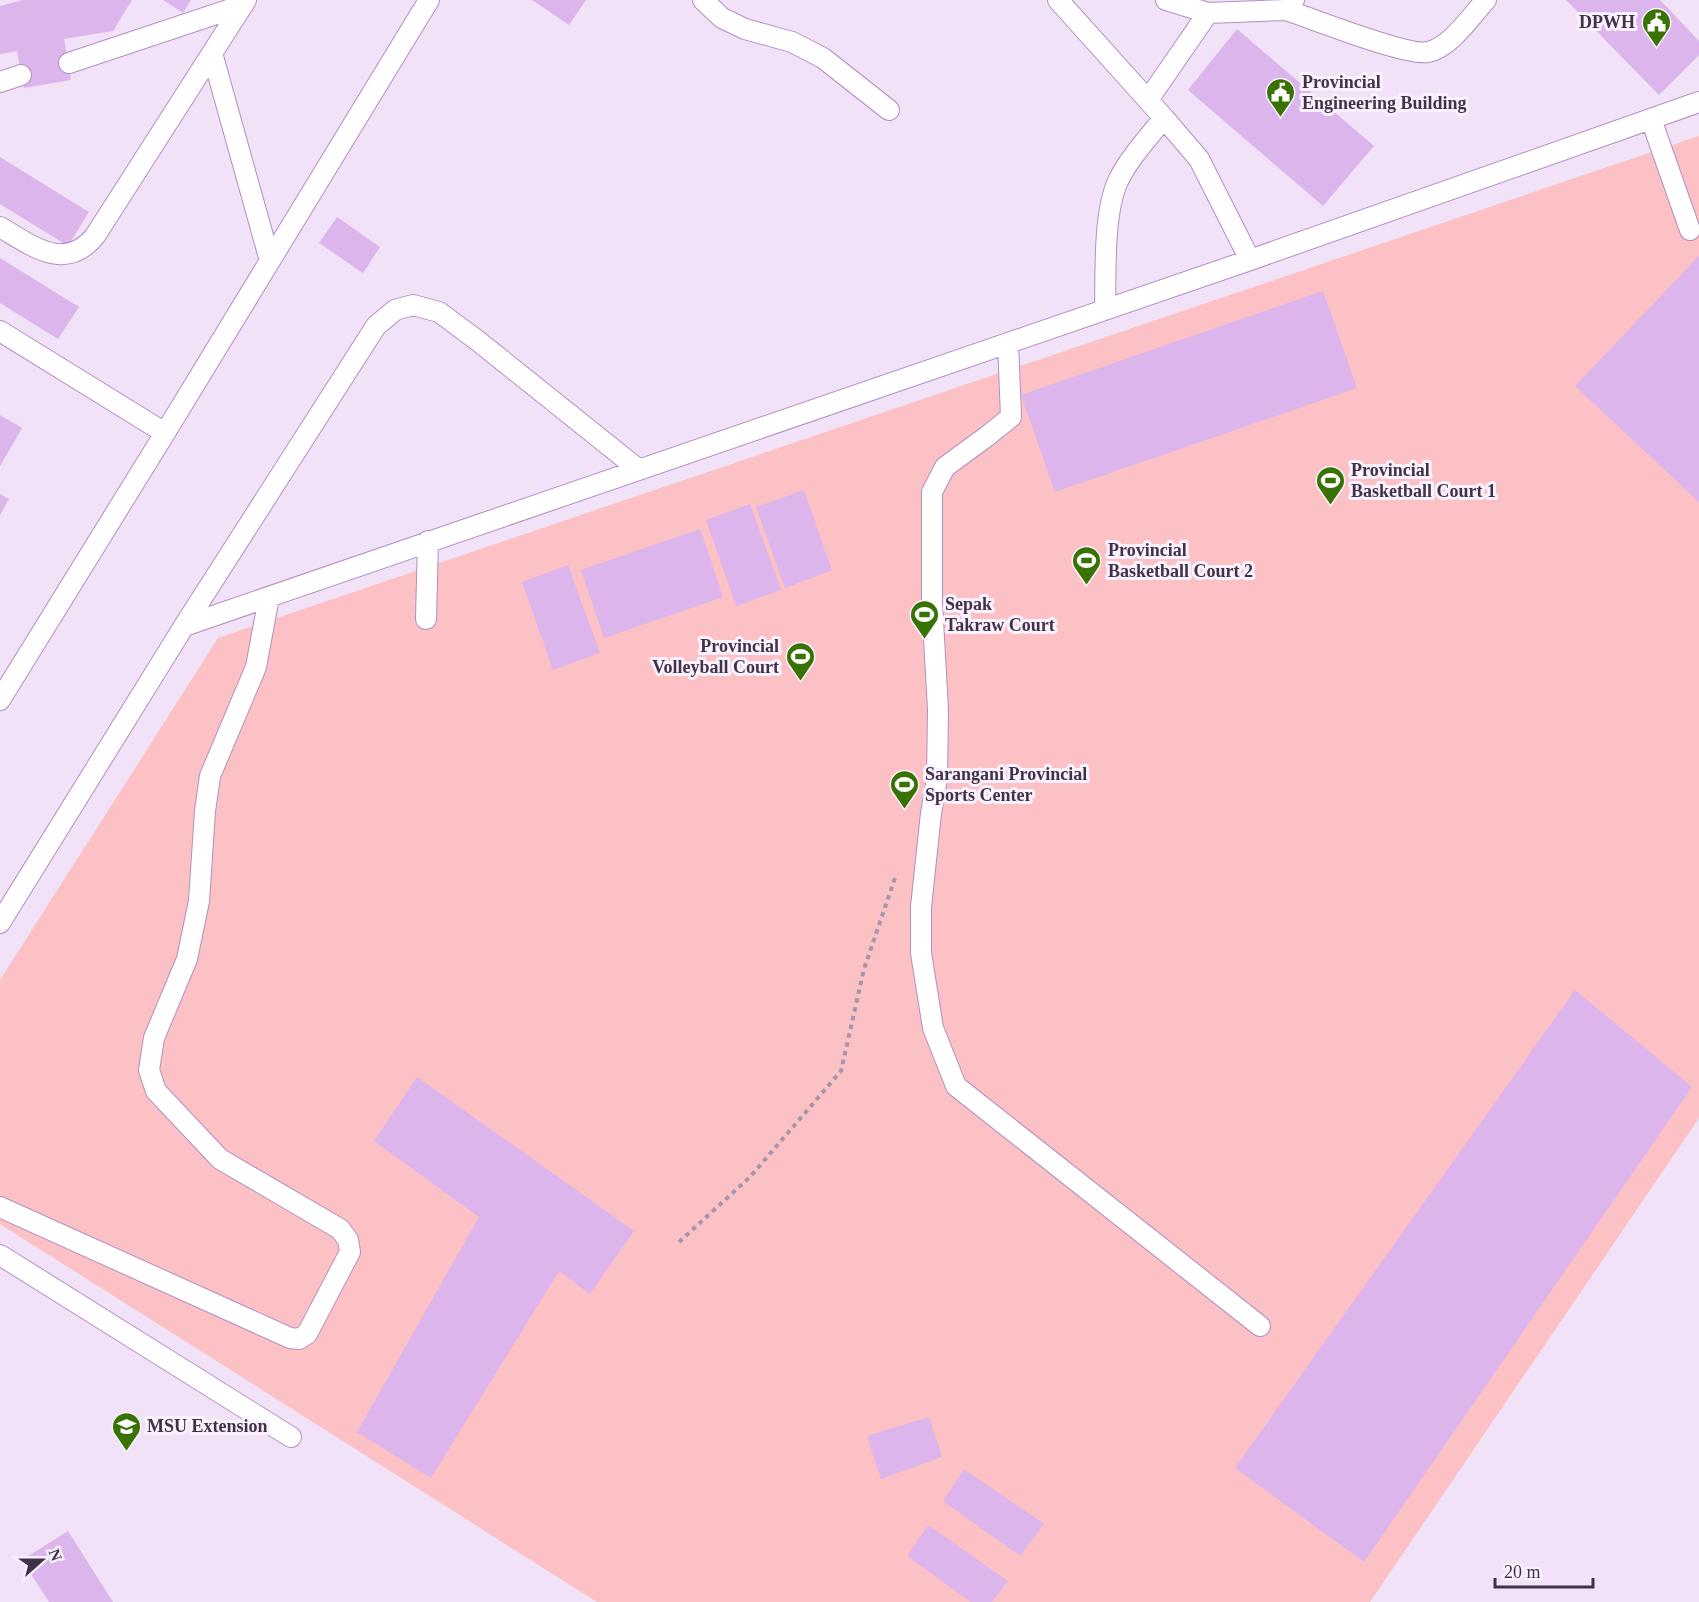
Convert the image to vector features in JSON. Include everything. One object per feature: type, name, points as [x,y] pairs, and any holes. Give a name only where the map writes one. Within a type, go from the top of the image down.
[{"type":"lane","points":[[0,700],[429,0]]},
{"type":"lane","points":[[703,0],[722,18],[745,29],[792,42],[823,58],[889,110]]},
{"type":"lane","points":[[1058,0],[1199,159],[1250,260]]},
{"type":"lane","points":[[1166,0],[1208,12],[1290,5],[1402,50],[1427,53],[1447,43],[1486,0]]},
{"type":"lane","points":[[0,227],[42,251],[66,255],[87,246],[244,3]]},
{"type":"lane","points":[[69,63],[244,3]]},
{"type":"lane","points":[[1148,100],[1208,12]]},
{"type":"lane","points":[[212,53],[270,261]]},
{"type":"lane","points":[[0,82],[21,75]]},
{"type":"lane","points":[[184,626],[1250,260],[1699,102]]},
{"type":"lane","points":[[1105,310],[1106,254],[1110,208],[1114,193],[1118,180],[1130,160],[1164,118]]},
{"type":"lane","points":[[1651,119],[1690,230]]},
{"type":"lane","points":[[0,923],[184,626],[376,326],[395,310],[414,305],[439,312],[638,470]]},
{"type":"lane","points":[[0,331],[165,433]]},
{"type":"lane","points":[[1008,343],[1011,417],[945,467],[932,492],[932,602],[938,710],[937,779],[921,907],[921,953],[933,1028],[956,1086],[1260,1326]]},
{"type":"lane","points":[[426,619],[428,541]]},
{"type":"lane","points":[[0,1207],[290,1338],[299,1339],[307,1334],[350,1252],[348,1240],[340,1229],[220,1159],[156,1090],[149,1070],[154,1038],[187,959],[200,901],[210,776],[256,667],[269,597]]},
{"type":"lane","points":[[0,1255],[291,1437]]},
{"type":"path","points":[[679,1242],[750,1178],[841,1071],[864,969],[897,871]]},
{"type":"shaded area","name":"Sarangani Provincial Sports Center","points":[[1699,136],[1699,1118],[1370,1602],[597,1602],[0,1224],[0,980],[218,638]]},
{"type":"building","points":[[23,0],[132,0],[113,31],[64,39],[71,80],[24,88],[17,51],[0,54],[0,6]]},
{"type":"building","points":[[163,0],[191,0],[183,13]]},
{"type":"building","points":[[532,0],[586,0],[569,25]]},
{"type":"building","name":"DPWH","points":[[1566,0],[1660,0],[1699,41],[1699,55],[1659,95]]},
{"type":"building","name":"Provincial Engineering Building","points":[[1237,29],[1374,146],[1323,206],[1188,90]]},
{"type":"building","points":[[0,157],[89,212],[68,246],[0,204]]},
{"type":"building","points":[[337,217],[380,247],[363,273],[319,243]]},
{"type":"building","points":[[1699,256],[1699,502],[1575,386]]},
{"type":"building","points":[[0,258],[79,307],[58,339],[0,303]]},
{"type":"building","points":[[1323,291],[1357,388],[1055,492],[1021,395]]},
{"type":"building","points":[[0,415],[22,428],[0,466]]},
{"type":"building","points":[[804,490],[832,570],[785,588],[756,507]]},
{"type":"building","points":[[0,494],[9,499],[0,515]]},
{"type":"building","points":[[750,504],[781,590],[736,606],[706,520]]},
{"type":"building","points":[[700,529],[723,597],[604,638],[581,570]]},
{"type":"building","points":[[568,565],[600,653],[553,670],[522,582]]},
{"type":"building","points":[[1575,990],[1692,1087],[1364,1562],[1235,1468]]},
{"type":"building","points":[[417,1077],[634,1231],[590,1294],[559,1271],[431,1478],[357,1432],[479,1217],[374,1141]]},
{"type":"building","points":[[929,1417],[942,1457],[881,1479],[867,1436]]},
{"type":"building","points":[[964,1469],[1044,1524],[1020,1556],[943,1501]]},
{"type":"building","points":[[928,1525],[1008,1581],[992,1602],[971,1602],[907,1556]]},
{"type":"building","points":[[68,1531],[113,1602],[49,1602],[22,1560]]},
{"type":"place","name":"DPWH","points":[[1656,48]]},
{"type":"place","name":"Provincial Engineering Building","points":[[1281,118]]},
{"type":"place","name":"Provincial Basketball Court 1","points":[[1330,506]]},
{"type":"place","name":"Provincial Basketball Court 2","points":[[1087,586]]},
{"type":"place","name":"Sepak Takraw Court","points":[[924,640]]},
{"type":"place","name":"Provincial Volleyball Court","points":[[800,682]]},
{"type":"place","name":"Sarangani Provincial Sports Center","points":[[904,810]]},
{"type":"place","name":"MSU Extension","points":[[126,1452]]}]
